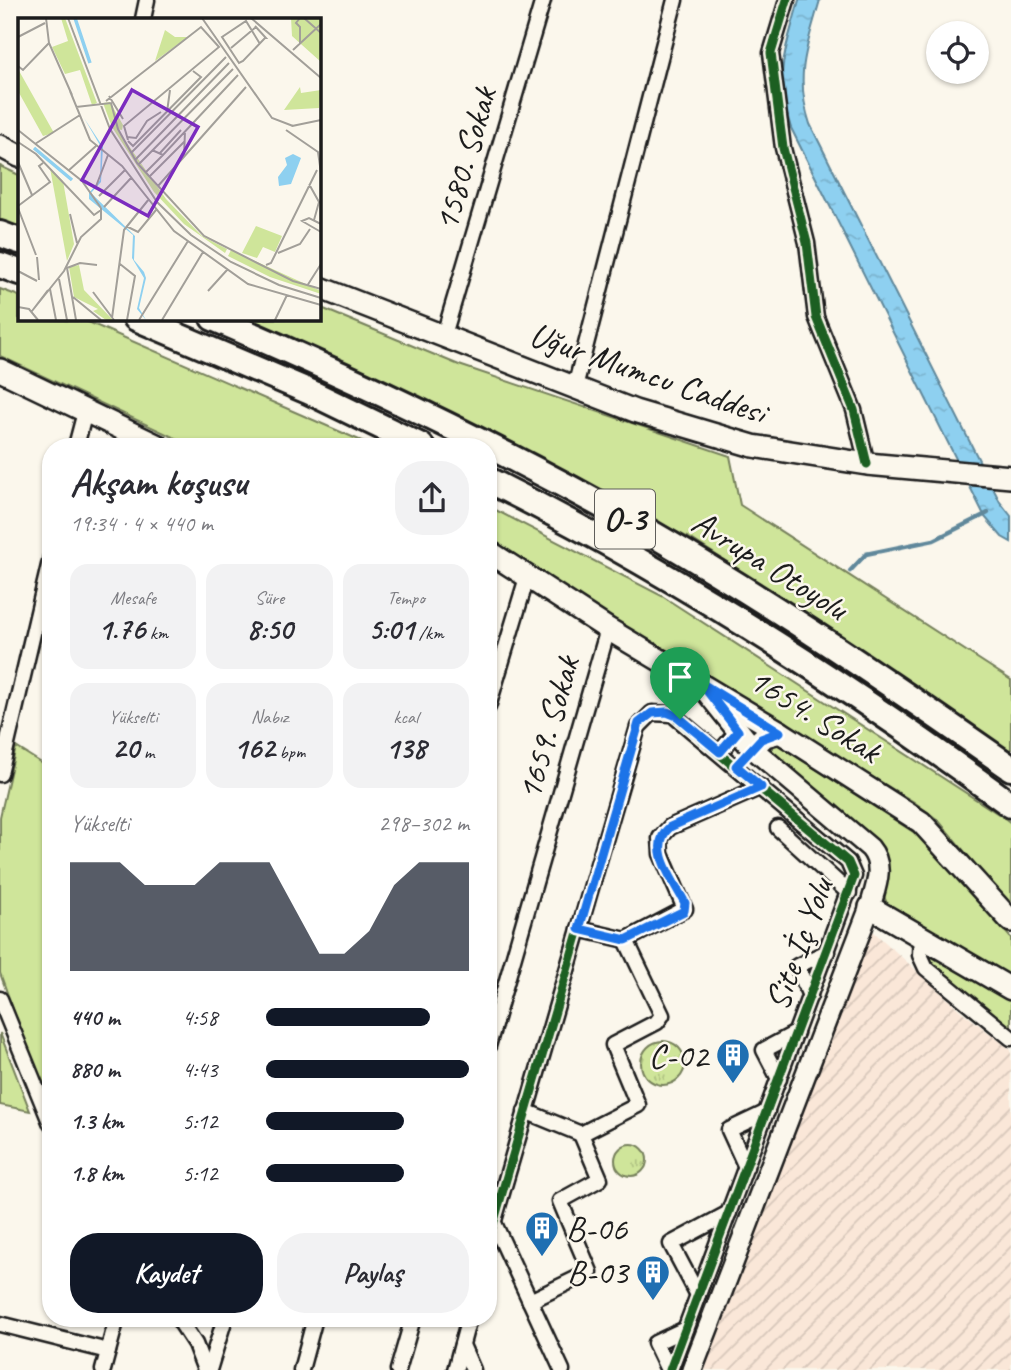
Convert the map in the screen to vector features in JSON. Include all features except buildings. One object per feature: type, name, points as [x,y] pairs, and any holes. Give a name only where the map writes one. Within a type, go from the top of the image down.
[{"type":"highway","points":[[0,234],[18,241]]},
{"type":"highway","points":[[0,265],[18,272]]},
{"type":"highway","points":[[141,320],[310,392],[405,438]]},
{"type":"highway","name":"Avrupa Otoyolu","points":[[217,320],[471,438]]},
{"type":"highway","name":"Avrupa Otoyolu","points":[[497,452],[650,533],[863,665],[1011,768]]},
{"type":"highway","name":"Avrupa Otoyolu","points":[[497,485],[582,530],[730,616],[920,739],[1011,805]]},
{"type":"main road","points":[[0,146],[18,155]]},
{"type":"main road","name":"Uğur Mumcu Caddesi","points":[[320,288],[635,411],[753,446],[867,464],[1011,477]]},
{"type":"main road","points":[[0,370],[141,438]]},
{"type":"main road","name":"1654. Sokak","points":[[497,556],[608,629],[701,683],[921,822],[1011,920]]},
{"type":"main road","points":[[701,683],[752,748],[765,736],[780,732]]},
{"type":"main road","points":[[870,907],[921,934],[1011,989]]},
{"type":"street","points":[[143,18],[147,0]]},
{"type":"street","name":"1580. Sokak","points":[[444,335],[543,0]]},
{"type":"street","points":[[575,387],[675,0]]},
{"type":"street","points":[[786,0],[771,53],[779,127],[807,243],[817,317],[854,410],[867,464]]},
{"type":"street","points":[[78,438],[85,412]]},
{"type":"street","points":[[497,677],[528,575]]},
{"type":"street","points":[[0,774],[42,594]]},
{"type":"street","name":"1659. Sokak","points":[[497,1015],[608,629]]},
{"type":"street","name":"Site İç Yolu","points":[[497,1210],[639,723],[652,713],[672,714],[852,866],[854,876],[669,1370]]},
{"type":"street","points":[[720,752],[738,731]]},
{"type":"street","points":[[692,1370],[870,907],[878,875],[874,853],[752,748],[736,766]]},
{"type":"street","points":[[579,929],[626,940],[685,909],[660,850],[662,834],[670,827],[761,787]]},
{"type":"street","name":"Site İç Yolu","points":[[778,828],[849,893]]},
{"type":"street","points":[[921,934],[920,955],[930,972],[1011,1038]]},
{"type":"street","points":[[581,1134],[637,1106],[613,1045],[662,1017],[662,1012],[626,940]]},
{"type":"street","name":"Site İç Yolu","points":[[810,996],[797,966],[827,952]]},
{"type":"street","points":[[0,999],[42,1102]]},
{"type":"street","name":"Site İç Yolu","points":[[779,1079],[764,1050],[796,1033]]},
{"type":"street","points":[[525,1111],[581,1134],[600,1179],[560,1203],[590,1272],[530,1301]]},
{"type":"street","points":[[746,1167],[729,1130],[767,1112]]},
{"type":"street","points":[[698,1295],[671,1244],[729,1213]]},
{"type":"street","points":[[497,1228],[562,1370]]},
{"type":"street","points":[[0,1324],[108,1351]]},
{"type":"street","points":[[103,1370],[115,1327]]},
{"type":"street","points":[[184,1327],[207,1370]]},
{"type":"street","points":[[207,1370],[222,1327]]},
{"type":"street","points":[[301,1370],[313,1327]]},
{"type":"street","points":[[398,1370],[410,1327]]},
{"type":"street","points":[[455,1370],[467,1327]]},
{"type":"street","name":"Site İç Yolu","points":[[669,1370],[655,1343],[685,1329]]},
{"type":"street","points":[[462,1345],[473,1370]]},
{"type":"shaded area","points":[[864,923],[961,1011],[1011,1050],[1011,1370],[693,1370]]},
{"type":"green space","points":[[0,166],[18,175],[18,227],[0,220]]},
{"type":"green space","points":[[0,289],[18,296],[18,320],[86,321],[355,438],[175,438],[0,356]]},
{"type":"green space","points":[[320,307],[459,365],[730,456],[740,505],[1011,680],[1011,753],[849,641],[693,540],[374,376],[248,320],[320,320]]},
{"type":"green space","points":[[497,511],[662,596],[1011,823],[1011,907],[938,820],[914,802],[497,551]]},
{"type":"green space","points":[[774,742],[921,837],[1011,938],[1011,978],[913,918],[888,906],[884,896],[887,863],[771,753]]},
{"type":"green space","points":[[16,747],[42,763],[42,1090],[0,973],[0,817]]},
{"type":"green space","points":[[921,934],[1011,989],[1011,1038],[930,972]]},
{"type":"green space","points":[[0,1033],[30,1111],[0,1105]]},
{"type":"green space","points":[[663,1041],[672,1042],[679,1047],[684,1054],[684,1072],[679,1079],[672,1084],[663,1085],[654,1084],[647,1079],[642,1072],[641,1063],[642,1054],[647,1047],[654,1042]]},
{"type":"green space","points":[[631,1144],[642,1149],[647,1160],[642,1171],[631,1176],[620,1171],[615,1160],[620,1149]]},
{"type":"water","points":[[799,0],[820,0],[804,61],[803,91],[810,124],[1000,502],[1011,516],[1011,542],[1002,537],[985,517],[791,128],[782,78]]},
{"type":"waterway","points":[[850,571],[866,554],[934,540],[988,513]]},
{"type":"cycle path","points":[[787,0],[771,53],[783,148],[807,243],[816,317],[854,410],[867,464]]},
{"type":"cycle path","points":[[497,1210],[638,727],[652,713],[672,714],[848,862],[854,876],[670,1370]]},
{"type":"place","name":"C-02","points":[[733,1085]]},
{"type":"place","name":"B-06","points":[[542,1258]]},
{"type":"place","name":"B-03","points":[[653,1302]]},
{"type":"route","points":[[701,683],[780,732],[761,739],[736,766],[761,787],[670,827],[662,834],[660,850],[685,903],[684,911],[626,940],[579,929],[639,723],[647,715],[660,711],[680,719],[720,752],[738,731],[701,683]]}]
